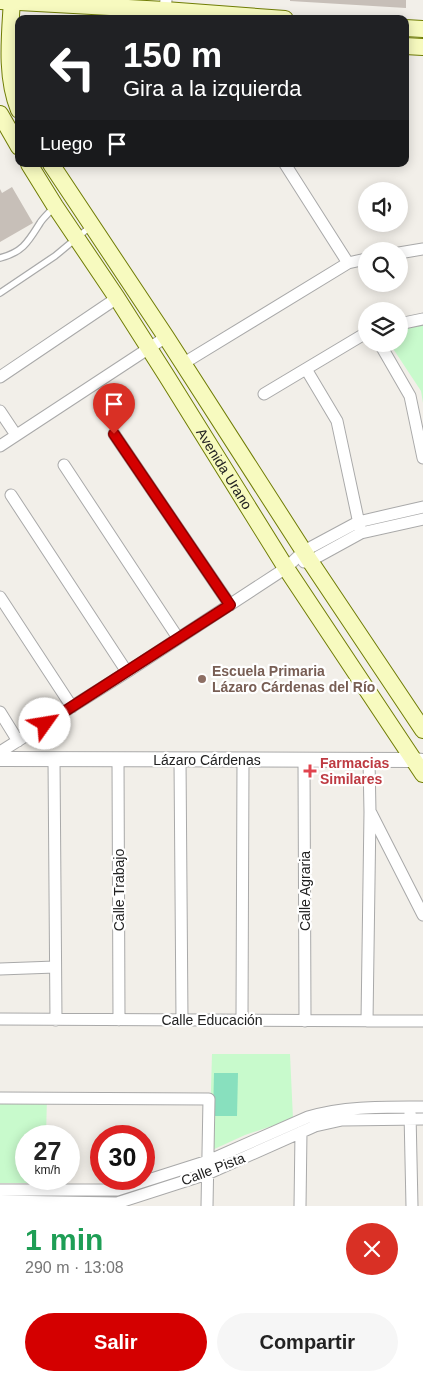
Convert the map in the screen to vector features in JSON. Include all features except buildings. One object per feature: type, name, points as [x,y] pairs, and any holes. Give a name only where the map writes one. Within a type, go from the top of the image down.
[{"type":"main road","points":[[15,97],[10,75],[10,18],[8,1],[90,8],[165,10],[232,15]]},
{"type":"main road","points":[[409,28],[423,29]]},
{"type":"main road","points":[[409,46],[423,47]]},
{"type":"main road","points":[[0,114],[15,140]]},
{"type":"main road","name":"Avenida Urano","points":[[31,167],[117,298],[286,568],[355,673],[420,759],[423,774]]},
{"type":"main road","name":"Avenida Urano","points":[[53,167],[423,730]]},
{"type":"main road","points":[[51,200],[64,184]]},
{"type":"main road","points":[[355,673],[376,659]]},
{"type":"street","points":[[287,167],[348,263]]},
{"type":"street","points":[[408,252],[423,249]]},
{"type":"street","points":[[184,364],[348,263],[358,261]]},
{"type":"street","points":[[0,376],[117,298]]},
{"type":"street","points":[[408,322],[423,319]]},
{"type":"street","points":[[0,446],[166,337]]},
{"type":"street","points":[[264,394],[358,339]]},
{"type":"street","points":[[385,352],[410,396],[421,440],[423,458]]},
{"type":"street","points":[[306,369],[337,421],[361,533]]},
{"type":"street","points":[[0,411],[16,435]]},
{"type":"street","points":[[114,434],[230,605]]},
{"type":"street","points":[[64,465],[178,638]]},
{"type":"street","points":[[12,495],[127,672]]},
{"type":"street","points":[[0,752],[358,522],[423,507]]},
{"type":"street","points":[[307,556],[361,533],[423,519]]},
{"type":"street","points":[[0,597],[72,707]]},
{"type":"street","points":[[0,712],[18,741]]},
{"type":"street","name":"Lázaro Cárdenas","points":[[0,759],[420,759]]},
{"type":"street","points":[[54,759],[56,1020]]},
{"type":"street","name":"Calle Trabajo","points":[[118,759],[119,1020]]},
{"type":"street","points":[[180,760],[182,1020]]},
{"type":"street","points":[[242,1020],[243,760]]},
{"type":"street","name":"Calle Agraria","points":[[304,760],[305,1021]]},
{"type":"street","points":[[367,1020],[370,812],[368,760]]},
{"type":"street","points":[[370,812],[423,915]]},
{"type":"street","points":[[0,969],[55,967]]},
{"type":"street","name":"Calle Educación","points":[[0,1019],[423,1021]]},
{"type":"street","points":[[0,1098],[208,1099],[207,1206]]},
{"type":"street","points":[[410,1107],[412,1206]]},
{"type":"street","name":"Calle Pista","points":[[155,1178],[208,1161],[308,1117],[324,1112],[342,1109],[423,1107]]},
{"type":"street","name":"Calle Pista","points":[[0,1201],[15,1204],[117,1204],[208,1174],[315,1126],[342,1120],[423,1119]]},
{"type":"street","points":[[300,1132],[300,1206]]},
{"type":"street","name":"Calle Pista","points":[[0,1190],[90,1190]]},
{"type":"street","points":[[117,1190],[117,1204]]},
{"type":"lane","points":[[0,258],[11,255],[27,244],[41,222],[51,200]]},
{"type":"lane","points":[[0,293],[56,256],[92,225]]},
{"type":"green space","points":[[423,325],[423,403],[421,391],[395,352],[408,352],[408,328]]},
{"type":"green space","points":[[212,1054],[290,1054],[293,1119],[245,1135],[210,1151]]},
{"type":"green space","points":[[214,1073],[238,1073],[237,1116],[213,1116]]},
{"type":"green space","points":[[0,1096],[47,1097],[46,1125],[15,1125],[15,1183],[0,1183]]},
{"type":"place","name":"Escuela Primaria Lázaro Cárdenas del Río","points":[[202,679]]},
{"type":"place","name":"Farmacias Similares","points":[[310,771]]},
{"type":"route","points":[[45,724],[230,605],[114,434]]}]
